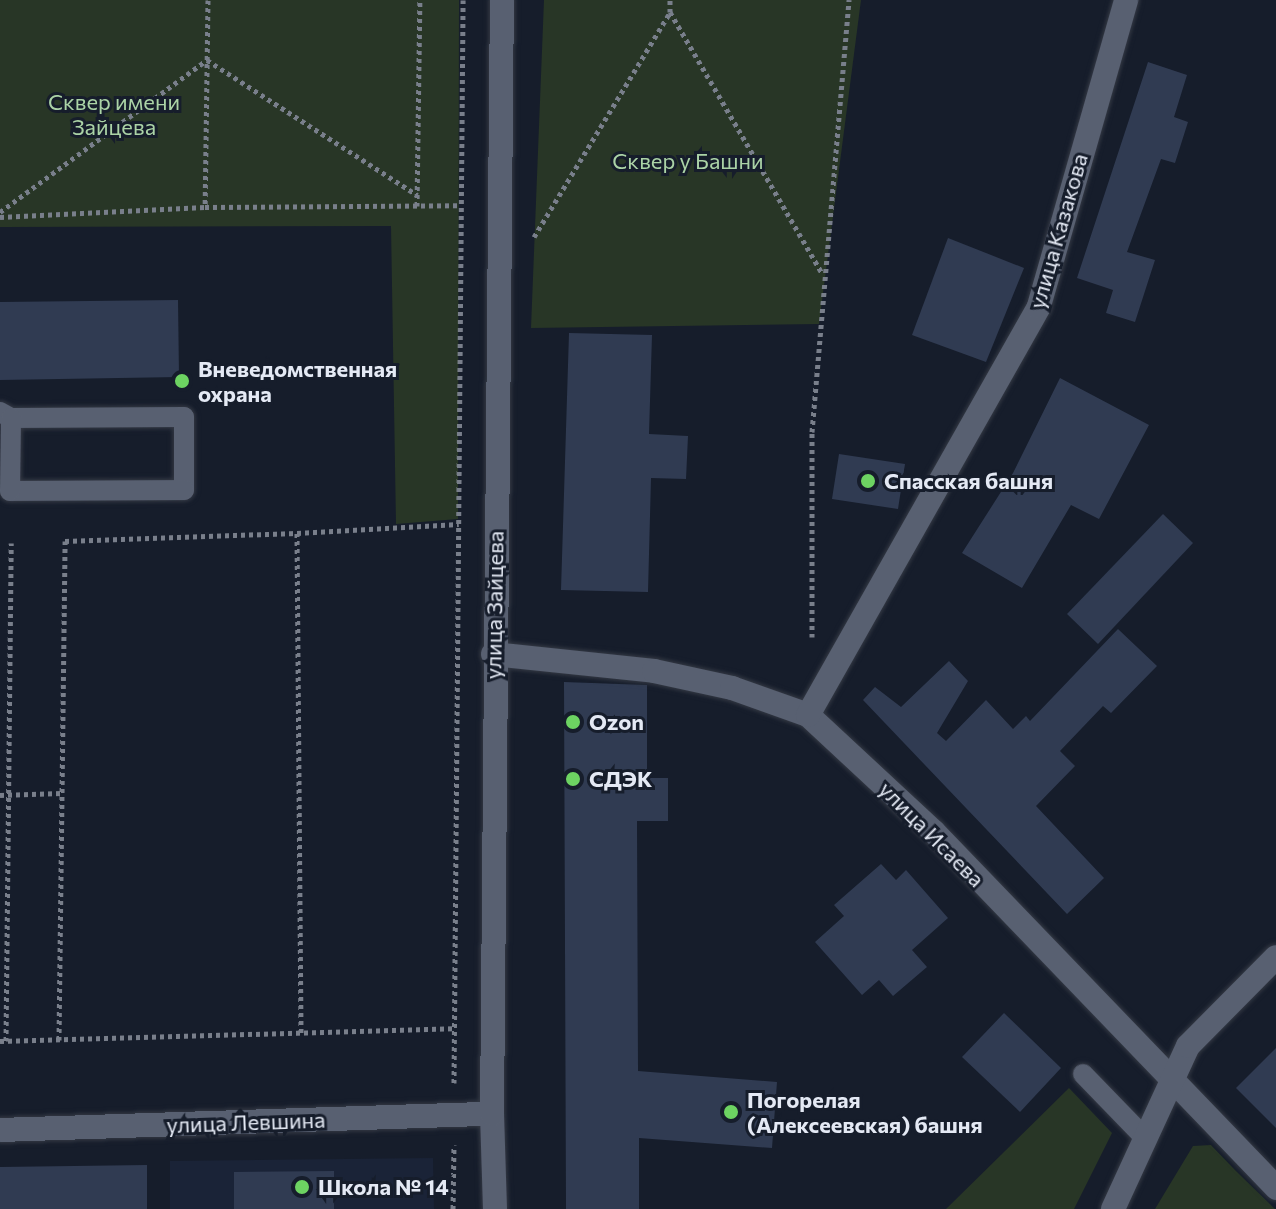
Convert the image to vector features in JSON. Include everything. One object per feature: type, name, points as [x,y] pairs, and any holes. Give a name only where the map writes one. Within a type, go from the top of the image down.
[{"type":"street","name":"улица Зайцева","points":[[495,1209],[492,1114],[493,654],[502,0]]},
{"type":"street","name":"улица Казакова","points":[[808,715],[1039,306],[1126,0]]},
{"type":"street","name":"улица Исаева","points":[[493,654],[654,671],[732,688],[808,715],[934,832],[1171,1084],[1276,1188]]},
{"type":"street","points":[[1113,1209],[1188,1046],[1276,957]]},
{"type":"street","name":"улица Левшина","points":[[0,1130],[492,1114]]},
{"type":"lane","points":[[5,415],[184,417],[184,490],[10,491],[5,415]]},
{"type":"lane","points":[[1083,1074],[1146,1139]]},
{"type":"path","points":[[205,207],[208,0]]},
{"type":"path","points":[[417,206],[420,0]]},
{"type":"path","points":[[453,1209],[463,0]]},
{"type":"path","points":[[670,0],[670,12],[822,273]]},
{"type":"path","points":[[811,655],[812,432],[822,273],[849,0]]},
{"type":"path","points":[[533,253],[534,238],[670,12]]},
{"type":"path","points":[[207,60],[417,195]]},
{"type":"path","points":[[0,214],[207,60]]},
{"type":"path","points":[[0,214],[205,207],[461,205]]},
{"type":"path","points":[[59,1040],[65,541],[459,524]]},
{"type":"path","points":[[297,533],[301,1033]]},
{"type":"path","points":[[11,543],[3,1041],[454,1028]]},
{"type":"path","points":[[0,795],[62,793]]},
{"type":"shaded area","name":"Школа № 14","points":[[433,1158],[434,1209],[170,1209],[170,1161]]},
{"type":"green space","name":"Сквер имени Зайцева","points":[[0,0],[459,0],[458,519],[396,524],[391,226],[0,227]]},
{"type":"green space","name":"Сквер у Башни","points":[[544,0],[861,0],[819,324],[531,328]]},
{"type":"green space","points":[[1069,1088],[1112,1133],[1074,1209],[946,1209]]},
{"type":"green space","points":[[1211,1145],[1275,1209],[1155,1209],[1193,1146]]},
{"type":"building","points":[[1148,62],[1187,75],[1174,117],[1188,122],[1175,163],[1161,159],[1127,252],[1155,260],[1135,322],[1106,313],[1113,290],[1077,278]]},
{"type":"building","points":[[948,238],[1024,268],[986,362],[912,335]]},
{"type":"building","points":[[178,300],[179,377],[0,380],[0,302]]},
{"type":"building","points":[[569,333],[652,335],[649,434],[688,436],[686,479],[651,478],[648,592],[561,590]]},
{"type":"building","points":[[1060,378],[1149,425],[1099,519],[1071,505],[1022,588],[962,553],[1013,473]]},
{"type":"building","name":"Спасская башня","points":[[839,454],[905,464],[898,509],[832,499]]},
{"type":"building","points":[[1163,514],[1193,543],[1098,644],[1067,614]]},
{"type":"building","points":[[1118,629],[1157,666],[1111,713],[1103,706],[1060,751],[1075,766],[1036,806],[1104,878],[1067,914],[863,700],[875,687],[901,707],[949,661],[968,681],[937,733],[946,741],[986,700],[1013,729],[1026,716],[1030,721]]},
{"type":"building","points":[[564,682],[647,685],[647,778],[668,778],[668,821],[637,821],[638,1071],[777,1082],[772,1148],[639,1138],[639,1209],[566,1209]]},
{"type":"building","points":[[881,864],[896,880],[906,870],[948,918],[912,950],[927,967],[893,996],[879,980],[862,995],[815,942],[844,916],[834,905]]},
{"type":"building","points":[[1004,1013],[1061,1068],[1020,1112],[962,1057]]},
{"type":"building","points":[[1276,1048],[1276,1128],[1236,1088]]},
{"type":"building","points":[[147,1165],[147,1209],[0,1209],[0,1167]]},
{"type":"building","points":[[334,1171],[334,1209],[234,1209],[234,1172]]},
{"type":"place","name":"Вневедомственная охрана","points":[[182,381]]},
{"type":"place","name":"Спасская башня","points":[[868,481]]},
{"type":"place","name":"Ozon","points":[[573,722]]},
{"type":"place","name":"СДЭК","points":[[573,779]]},
{"type":"place","name":"Погорелая (Алексеевская) башня","points":[[731,1112]]},
{"type":"place","name":"Школа № 14","points":[[302,1187]]}]
